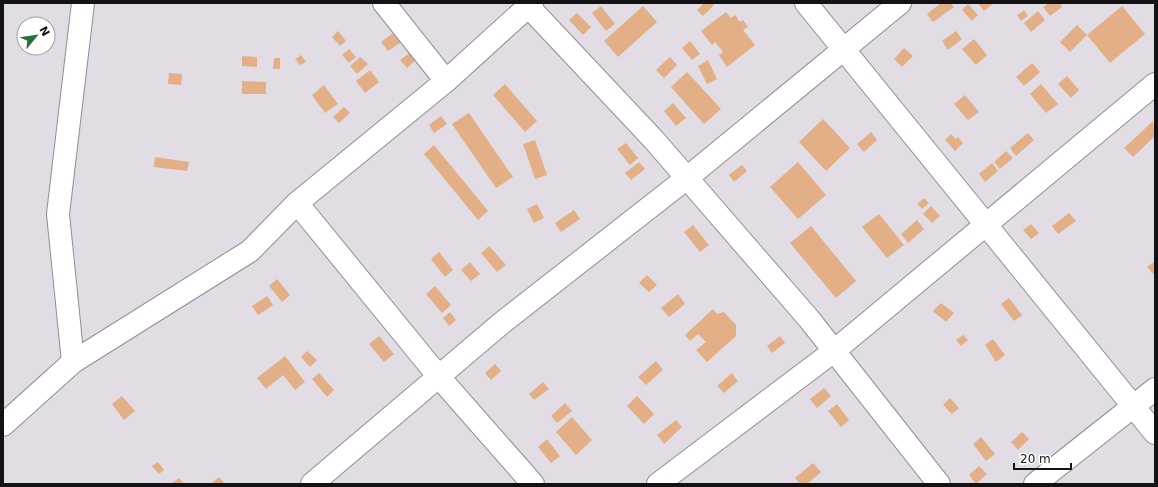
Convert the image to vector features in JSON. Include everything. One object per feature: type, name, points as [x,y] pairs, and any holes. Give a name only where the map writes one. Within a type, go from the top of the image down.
[{"type":"street","points":[[73,362],[58,214],[83,3]]},
{"type":"street","points":[[384,3],[446,81]]},
{"type":"street","points":[[806,3],[1155,433]]},
{"type":"street","points":[[312,484],[503,322],[687,178],[900,3]]},
{"type":"street","points":[[3,425],[73,362],[250,251],[297,203],[446,81],[529,4],[654,140],[809,320],[939,484]]},
{"type":"street","points":[[658,484],[834,351],[1155,84]]},
{"type":"street","points":[[297,203],[439,377],[533,484]]},
{"type":"street","points":[[1035,484],[1155,389]]},
{"type":"building","points":[[704,3],[711,3],[714,5],[703,16],[697,10]]},
{"type":"building","points":[[941,3],[951,3],[954,7],[933,22],[927,14]]},
{"type":"building","points":[[978,3],[994,3],[984,11]]},
{"type":"building","points":[[1049,3],[1060,3],[1062,7],[1050,16],[1043,7]]},
{"type":"building","points":[[968,4],[978,15],[972,21],[962,10]]},
{"type":"building","points":[[601,6],[615,24],[606,31],[592,13]]},
{"type":"building","points":[[643,6],[657,22],[618,57],[604,41]]},
{"type":"building","points":[[1122,6],[1145,34],[1110,63],[1087,35]]},
{"type":"building","points":[[1024,10],[1028,16],[1021,21],[1017,15]]},
{"type":"building","points":[[1038,11],[1045,20],[1031,32],[1024,23]]},
{"type":"building","points":[[726,12],[731,18],[735,15],[740,22],[743,20],[748,27],[743,30],[755,45],[727,67],[719,55],[723,52],[715,42],[712,45],[701,31]]},
{"type":"building","points":[[577,13],[591,27],[583,35],[569,20]]},
{"type":"building","points":[[1077,25],[1087,35],[1070,52],[1060,42]]},
{"type":"building","points":[[338,31],[346,41],[340,46],[332,37]]},
{"type":"building","points":[[956,31],[962,39],[948,50],[942,41]]},
{"type":"building","points":[[393,33],[400,43],[388,51],[381,42]]},
{"type":"building","points":[[974,39],[987,55],[976,65],[962,49]]},
{"type":"building","points":[[690,41],[700,54],[692,60],[682,48]]},
{"type":"building","points":[[904,48],[913,56],[902,67],[894,59]]},
{"type":"building","points":[[349,49],[356,57],[349,63],[342,55]]},
{"type":"building","points":[[411,52],[417,59],[407,68],[400,60]]},
{"type":"building","points":[[301,55],[306,62],[300,65],[295,59]]},
{"type":"building","points":[[242,56],[257,57],[257,67],[242,66]]},
{"type":"building","points":[[360,57],[368,64],[357,74],[350,66]]},
{"type":"building","points":[[670,57],[677,65],[664,78],[656,70]]},
{"type":"building","points":[[274,58],[280,58],[280,69],[273,69]]},
{"type":"building","points":[[708,60],[717,79],[707,84],[698,66]]},
{"type":"building","points":[[1032,63],[1040,72],[1024,86],[1016,77]]},
{"type":"building","points":[[370,70],[379,82],[365,93],[356,81]]},
{"type":"building","points":[[687,72],[721,109],[704,124],[671,87]]},
{"type":"building","points":[[169,73],[182,74],[181,85],[168,84]]},
{"type":"building","points":[[1067,76],[1079,90],[1071,98],[1058,84]]},
{"type":"building","points":[[242,81],[266,82],[266,94],[242,94]]},
{"type":"building","points":[[505,84],[537,121],[525,132],[493,95]]},
{"type":"building","points":[[1041,84],[1058,104],[1046,113],[1030,94]]},
{"type":"building","points":[[324,85],[338,104],[325,113],[312,95]]},
{"type":"building","points":[[965,95],[979,112],[968,120],[954,104]]},
{"type":"building","points":[[673,103],[686,118],[676,126],[664,111]]},
{"type":"building","points":[[344,107],[350,113],[339,123],[333,117]]},
{"type":"building","points":[[469,113],[513,177],[496,188],[452,124]]},
{"type":"building","points":[[441,116],[447,124],[434,133],[429,125]]},
{"type":"building","points":[[823,119],[850,148],[826,171],[799,142]]},
{"type":"building","points":[[1153,121],[1155,136],[1133,157],[1124,148]]},
{"type":"building","points":[[871,132],[877,140],[864,152],[857,144]]},
{"type":"building","points":[[1028,133],[1034,140],[1016,156],[1010,148]]},
{"type":"building","points":[[951,134],[956,139],[958,137],[963,143],[955,151],[945,140]]},
{"type":"building","points":[[535,140],[547,175],[535,179],[523,144]]},
{"type":"building","points":[[626,143],[638,158],[630,165],[617,149]]},
{"type":"building","points":[[434,145],[488,211],[478,220],[424,154]]},
{"type":"building","points":[[1006,151],[1013,158],[1000,169],[994,162]]},
{"type":"building","points":[[155,157],[189,162],[187,171],[154,167]]},
{"type":"building","points":[[639,162],[645,169],[631,180],[625,173]]},
{"type":"building","points":[[798,162],[826,195],[798,219],[770,187]]},
{"type":"building","points":[[992,163],[998,171],[985,182],[979,174]]},
{"type":"building","points":[[742,165],[747,171],[734,182],[729,175]]},
{"type":"building","points":[[924,198],[929,203],[922,209],[917,204]]},
{"type":"building","points":[[537,204],[544,218],[534,223],[527,209]]},
{"type":"building","points":[[931,206],[940,216],[932,223],[923,214]]},
{"type":"building","points":[[574,210],[580,219],[561,232],[555,223]]},
{"type":"building","points":[[1069,213],[1076,221],[1058,234],[1052,226]]},
{"type":"building","points":[[879,214],[904,245],[887,258],[862,227]]},
{"type":"building","points":[[917,220],[924,229],[908,243],[901,234]]},
{"type":"building","points":[[1031,224],[1039,233],[1031,239],[1023,230]]},
{"type":"building","points":[[693,225],[709,245],[700,252],[684,232]]},
{"type":"building","points":[[811,226],[856,281],[836,298],[790,243]]},
{"type":"building","points":[[489,246],[506,265],[497,272],[481,253]]},
{"type":"building","points":[[439,252],[453,270],[445,277],[431,259]]},
{"type":"building","points":[[1155,261],[1155,276],[1147,267]]},
{"type":"building","points":[[470,262],[480,274],[471,281],[461,270]]},
{"type":"building","points":[[647,275],[657,285],[649,292],[639,283]]},
{"type":"building","points":[[277,279],[290,295],[282,302],[269,286]]},
{"type":"building","points":[[435,286],[451,305],[442,313],[426,294]]},
{"type":"building","points":[[678,294],[685,304],[669,317],[661,308]]},
{"type":"building","points":[[267,296],[273,305],[258,315],[252,306]]},
{"type":"building","points":[[1009,298],[1022,315],[1014,321],[1001,304]]},
{"type":"building","points":[[941,303],[954,313],[946,322],[933,311]]},
{"type":"building","points":[[713,309],[717,314],[724,312],[736,325],[736,336],[707,362],[696,350],[706,342],[698,334],[690,341],[685,335]]},
{"type":"building","points":[[450,312],[456,320],[449,326],[443,318]]},
{"type":"building","points":[[963,335],[968,340],[961,346],[956,340]]},
{"type":"building","points":[[379,336],[394,354],[384,362],[369,344]]},
{"type":"building","points":[[780,336],[785,343],[772,353],[767,346]]},
{"type":"building","points":[[993,339],[1005,355],[996,362],[985,345]]},
{"type":"building","points":[[307,351],[317,360],[310,367],[301,357]]},
{"type":"building","points":[[285,356],[305,382],[295,390],[283,375],[266,389],[257,378]]},
{"type":"building","points":[[656,361],[663,370],[646,385],[638,377]]},
{"type":"building","points":[[495,364],[501,371],[491,380],[485,373]]},
{"type":"building","points":[[319,373],[334,390],[327,397],[312,379]]},
{"type":"building","points":[[732,373],[738,381],[724,393],[717,386]]},
{"type":"building","points":[[543,382],[549,389],[534,400],[529,394]]},
{"type":"building","points":[[824,388],[831,396],[817,408],[810,399]]},
{"type":"building","points":[[122,396],[135,411],[124,420],[112,404]]},
{"type":"building","points":[[637,396],[654,414],[644,424],[627,406]]},
{"type":"building","points":[[950,398],[959,408],[952,414],[943,405]]},
{"type":"building","points":[[565,403],[572,411],[557,423],[551,416]]},
{"type":"building","points":[[837,404],[849,420],[841,427],[828,411]]},
{"type":"building","points":[[572,417],[592,440],[576,455],[556,432]]},
{"type":"building","points":[[676,420],[682,427],[664,444],[657,435]]},
{"type":"building","points":[[1022,432],[1029,439],[1018,450],[1011,442]]},
{"type":"building","points":[[981,437],[995,454],[986,461],[973,444]]},
{"type":"building","points":[[547,439],[560,456],[551,463],[538,447]]},
{"type":"building","points":[[158,462],[164,470],[159,474],[152,466]]},
{"type":"building","points":[[813,463],[821,472],[807,484],[800,484],[795,478]]},
{"type":"building","points":[[979,466],[987,474],[976,484],[969,475]]},
{"type":"building","points":[[219,477],[225,484],[211,484]]},
{"type":"building","points":[[179,478],[184,484],[171,484]]}]
